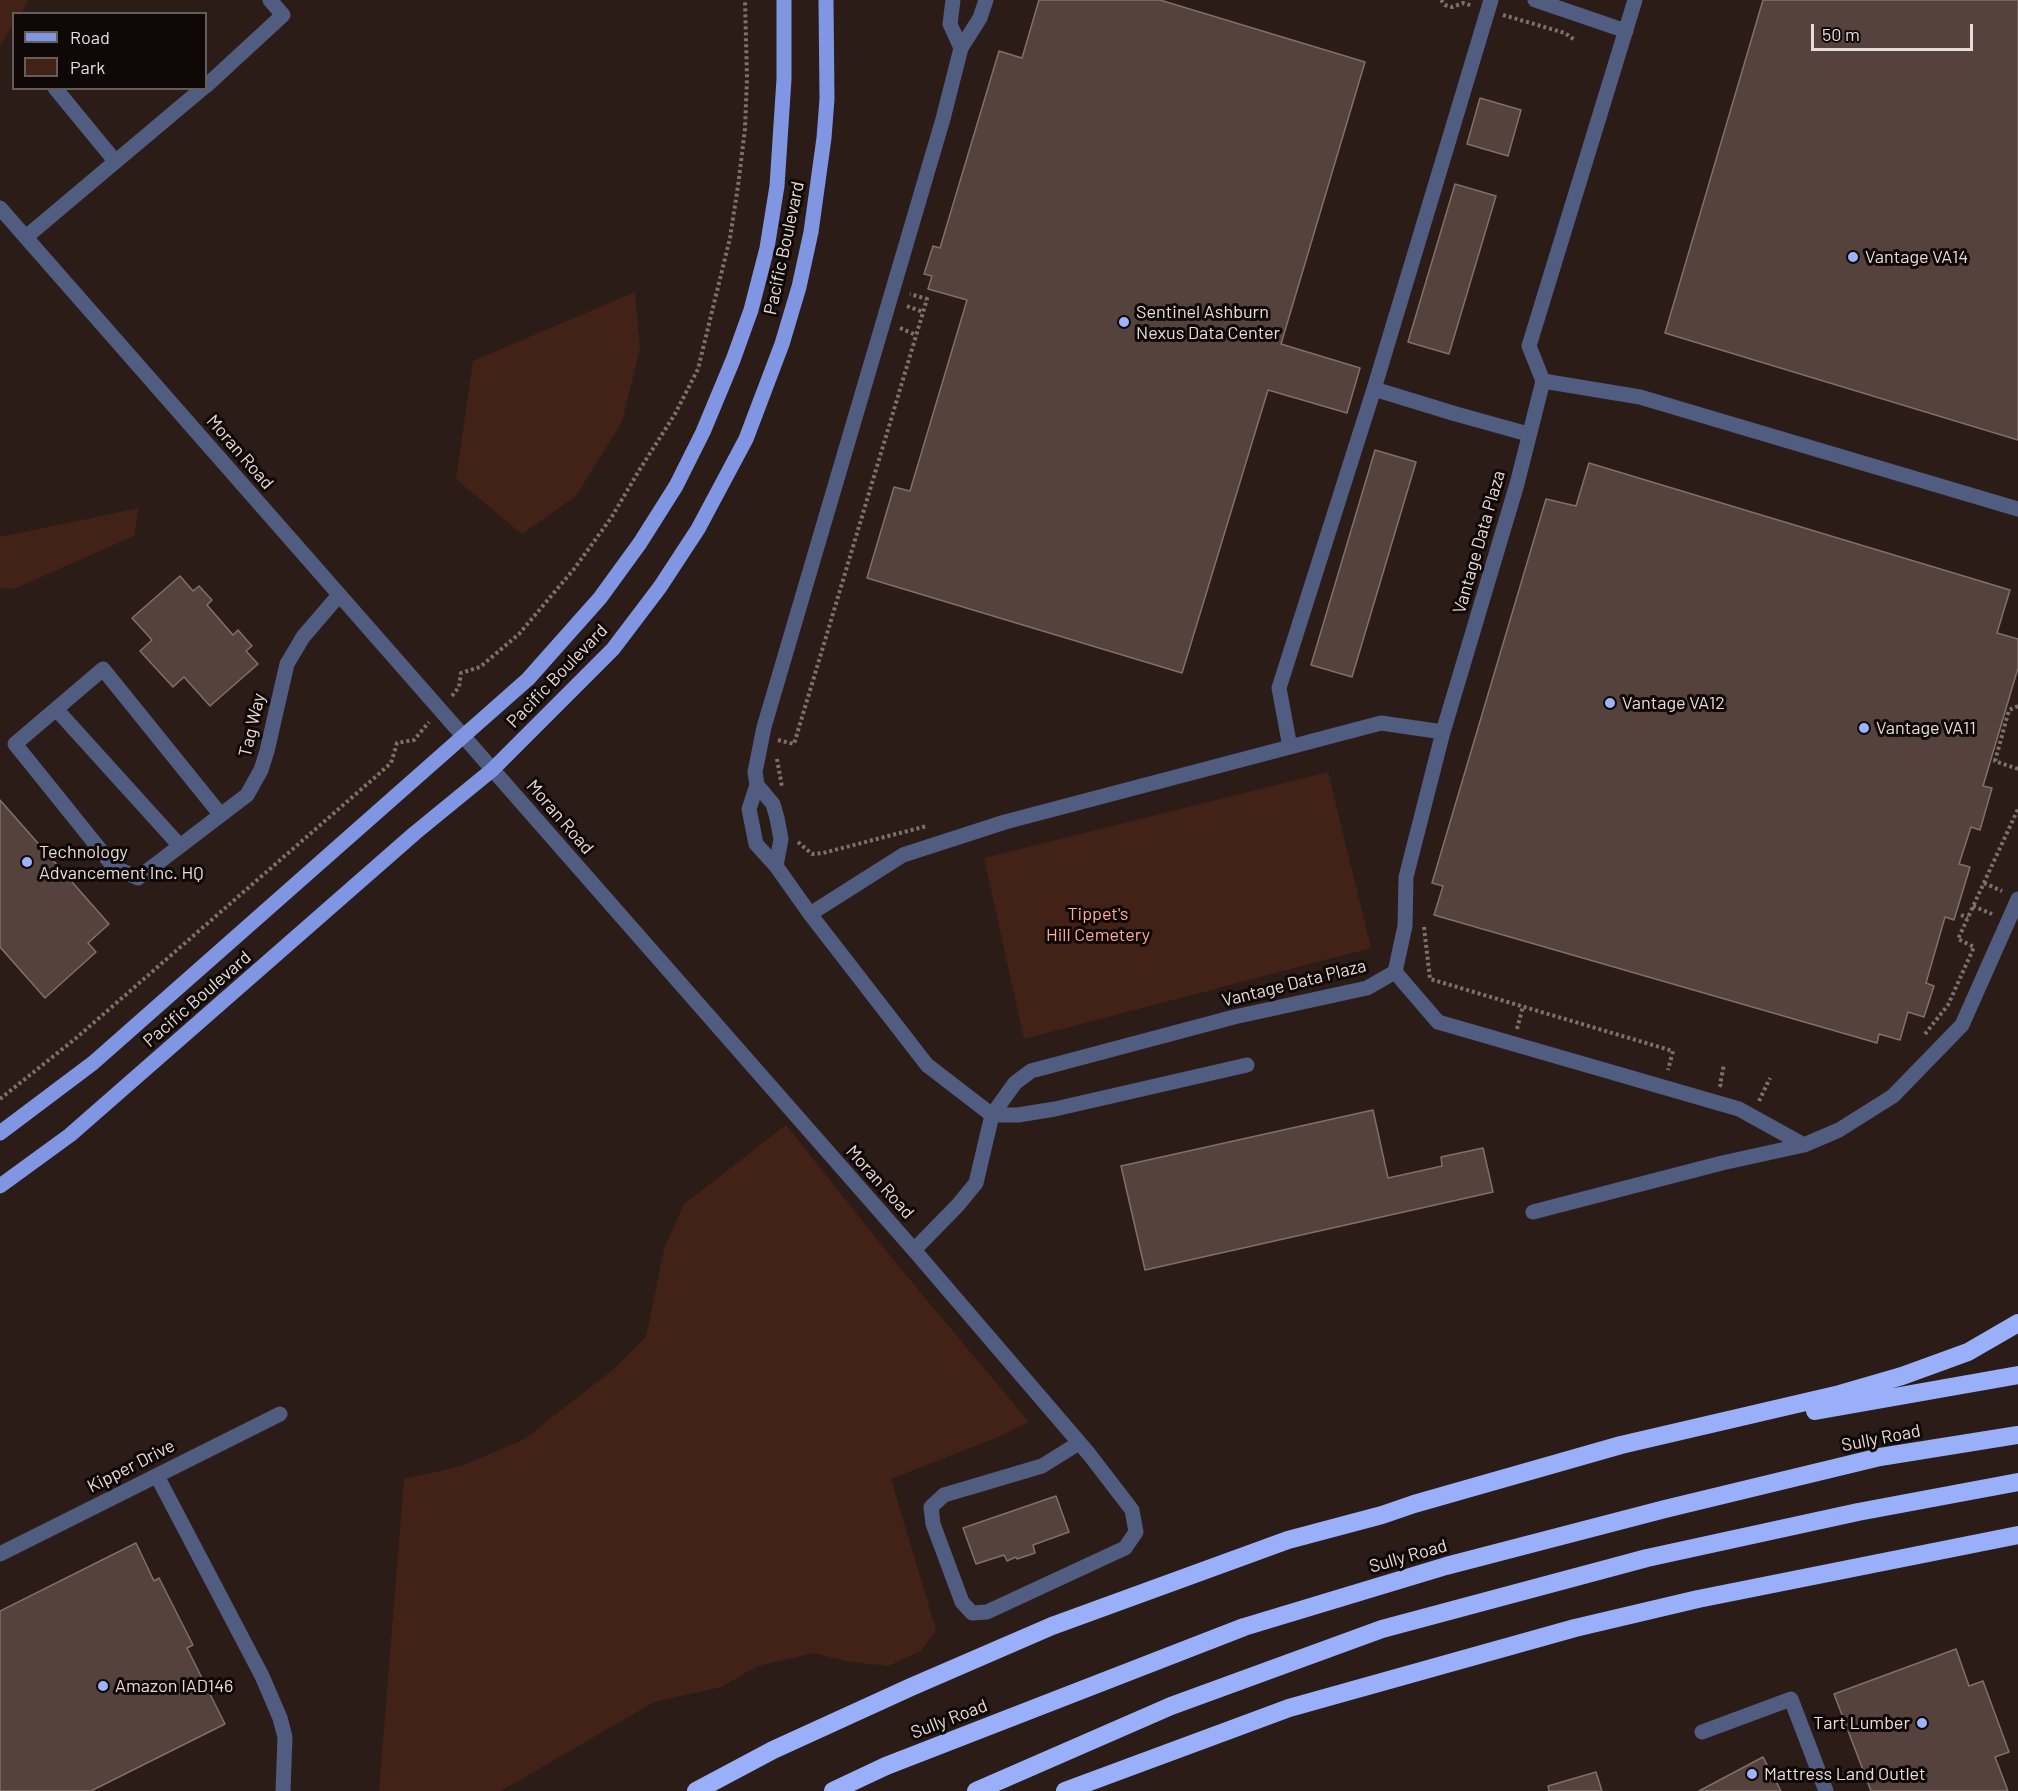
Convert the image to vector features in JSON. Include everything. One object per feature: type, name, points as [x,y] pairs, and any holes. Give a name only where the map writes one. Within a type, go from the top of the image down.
[{"type":"highway","points":[[696,1791],[773,1750],[1052,1626],[1288,1540],[1621,1445],[1840,1394],[1902,1376],[1968,1352],[2018,1323]]},
{"type":"highway","points":[[1621,1445],[2018,1375]]},
{"type":"highway","name":"Sully Road","points":[[833,1791],[886,1766],[1255,1623],[1446,1566],[1676,1507],[1880,1457],[2018,1435]]},
{"type":"highway","points":[[976,1791],[1171,1706],[1382,1629],[1647,1558],[1858,1512],[2018,1482]]},
{"type":"highway","points":[[1065,1791],[1289,1708],[1575,1628],[1698,1599],[2018,1535]]},
{"type":"highway","points":[[1962,1546],[2018,1545]]},
{"type":"main road","name":"Pacific Boulevard","points":[[0,1133],[93,1063],[528,679],[600,598],[640,543],[676,486],[703,432],[751,310],[766,248],[777,186],[782,137],[784,0]]},
{"type":"main road","name":"Pacific Boulevard","points":[[0,1186],[70,1135],[415,833],[492,770],[613,649],[660,587],[699,529],[746,439],[782,344],[799,288],[811,232],[825,128],[826,0]]},
{"type":"street","points":[[207,84],[283,15],[270,0]]},
{"type":"street","points":[[953,0],[950,24],[961,48]]},
{"type":"street","points":[[776,866],[781,839],[777,818],[773,804],[757,785],[754,772],[764,727],[943,119],[961,48],[980,18],[986,0]]},
{"type":"street","points":[[1535,0],[1626,31]]},
{"type":"street","points":[[1635,0],[1529,346],[1543,381],[1640,398],[2018,510]]},
{"type":"street","points":[[1290,747],[1279,688],[1374,389],[1490,5]]},
{"type":"street","points":[[57,90],[115,161]]},
{"type":"street","points":[[26,237],[200,90]]},
{"type":"street","name":"Moran Road","points":[[0,207],[914,1250],[1084,1449],[1132,1510],[1136,1532],[1125,1548],[987,1612],[972,1613],[962,1602],[933,1524],[931,1506],[944,1495],[1042,1466],[1084,1449]]},
{"type":"street","name":"Vantage Data Plaza","points":[[914,1250],[958,1206],[976,1184],[992,1115],[1015,1083],[1031,1071],[1234,1017],[1367,988],[1395,972],[1405,926],[1406,876],[1443,732],[1517,484],[1543,381]]},
{"type":"street","points":[[1374,389],[1528,434]]},
{"type":"street","name":"Tag Way","points":[[56,709],[15,744],[114,867],[138,878],[247,795],[261,770],[287,664],[303,637],[339,594]]},
{"type":"street","points":[[180,846],[56,709],[103,669],[220,814]]},
{"type":"street","points":[[810,914],[903,855],[1005,822],[1381,723],[1443,732]]},
{"type":"street","points":[[757,785],[748,809],[756,844],[776,866],[810,914],[927,1065],[992,1115],[1018,1115],[1055,1109],[1247,1065]]},
{"type":"street","points":[[1533,1212],[1722,1163],[1804,1145],[1839,1130],[1893,1096],[1962,1025],[2018,899]]},
{"type":"street","points":[[1395,972],[1438,1022],[1739,1109],[1804,1145]]},
{"type":"street","name":"Kipper Drive","points":[[0,1554],[280,1414]]},
{"type":"street","points":[[157,1476],[262,1676],[280,1718],[285,1737],[283,1791]]},
{"type":"street","points":[[1702,1732],[1791,1699],[1826,1791]]},
{"type":"path","points":[[0,1099],[75,1039],[391,763],[397,743],[414,740],[459,687],[461,673],[480,667],[519,634],[574,569],[611,518],[675,414],[698,369],[730,238],[738,186],[745,129],[747,78],[745,0]]},
{"type":"path","points":[[1441,0],[1445,5],[1452,7],[1463,3],[1490,5],[1564,33],[1576,41]]},
{"type":"path","points":[[777,748],[777,740],[794,744],[927,299],[910,294],[913,283]]},
{"type":"path","points":[[2018,706],[2009,710],[1995,761],[2018,769]]},
{"type":"path","points":[[776,756],[782,788]]},
{"type":"path","points":[[1920,1040],[1948,1005],[1974,947],[1958,939],[2018,809]]},
{"type":"path","points":[[794,839],[812,854],[822,853],[935,824]]},
{"type":"path","points":[[1961,915],[1968,918]]},
{"type":"path","points":[[1424,925],[1430,979],[1673,1051],[1668,1071],[1678,1074]]},
{"type":"path","points":[[1767,1107],[1758,1102],[1770,1077]]},
{"type":"path","points":[[1710,1083],[1720,1085]]},
{"type":"green space","points":[[0,0],[29,0],[22,12],[12,12],[12,27],[0,46]]},
{"type":"green space","points":[[635,292],[640,349],[622,422],[576,496],[522,534],[456,479],[473,361]]},
{"type":"green space","points":[[139,508],[134,536],[14,589],[0,588],[0,537]]},
{"type":"green space","name":"Tippet's Hill Cemetery","points":[[1328,772],[1371,948],[1024,1039],[984,858]]},
{"type":"green space","points":[[786,1125],[900,1268],[1029,1422],[998,1437],[891,1479],[936,1630],[921,1651],[888,1666],[845,1661],[814,1653],[758,1666],[721,1687],[654,1702],[501,1791],[379,1791],[404,1479],[461,1466],[523,1440],[615,1368],[646,1337],[664,1249],[684,1204]]},
{"type":"building","name":"Sentinel Ashburn Nexus Data Center","points":[[1039,0],[1160,0],[1365,62],[1281,344],[1360,368],[1347,413],[1268,390],[1182,673],[867,578],[894,487],[910,491],[967,300],[928,289],[932,276],[924,274],[933,246],[940,248],[999,51],[1022,58]]},
{"type":"building","name":"Vantage VA14","points":[[1763,0],[2018,0],[2018,440],[1665,333]]},
{"type":"building","points":[[1480,98],[1521,110],[1508,156],[1467,144]]},
{"type":"building","points":[[1455,184],[1496,196],[1449,354],[1408,342]]},
{"type":"building","points":[[1375,450],[1416,462],[1352,677],[1311,665]]},
{"type":"building","points":[[1589,463],[2010,590],[1997,633],[2018,639],[2018,668],[1983,786],[1992,788],[1980,830],[1971,827],[1959,864],[1970,867],[1954,920],[1945,917],[1926,983],[1934,986],[1924,1017],[1908,1012],[1900,1040],[1879,1034],[1877,1043],[1434,915],[1443,886],[1432,883],[1546,499],[1576,506]]},
{"type":"building","points":[[180,576],[193,591],[199,586],[212,600],[207,605],[233,635],[238,630],[252,646],[246,651],[258,664],[210,706],[184,677],[173,687],[140,651],[152,640],[132,618]]},
{"type":"building","name":"Technology Advancement Inc. HQ","points":[[0,800],[109,924],[88,943],[96,952],[45,998],[0,947]]},
{"type":"building","points":[[1373,1110],[1388,1178],[1442,1166],[1441,1157],[1483,1148],[1493,1192],[1145,1270],[1121,1166]]},
{"type":"building","points":[[1056,1496],[1069,1532],[1033,1545],[1035,1553],[1007,1561],[1004,1555],[976,1564],[963,1528]]},
{"type":"building","name":"Amazon IAD146","points":[[136,1543],[154,1581],[159,1578],[193,1645],[187,1648],[225,1724],[91,1791],[0,1791],[0,1611]]},
{"type":"building","name":"Tart Lumber","points":[[1956,1649],[1969,1686],[1983,1681],[2009,1752],[1995,1757],[2008,1791],[1871,1791],[1834,1694]]},
{"type":"building","name":"Mattress Land Outlet","points":[[1763,1757],[1781,1791],[1699,1791]]},
{"type":"building","points":[[1596,1772],[1602,1791],[1549,1791],[1548,1786]]},
{"type":"place","name":"Vantage VA14","points":[[1853,257]]},
{"type":"place","name":"Sentinel Ashburn Nexus Data Center","points":[[1124,322]]},
{"type":"place","name":"Vantage VA12","points":[[1610,703]]},
{"type":"place","name":"Vantage VA11","points":[[1864,728]]},
{"type":"place","name":"Technology Advancement Inc. HQ","points":[[27,862]]},
{"type":"place","name":"Amazon IAD146","points":[[103,1686]]},
{"type":"place","name":"Tart Lumber","points":[[1922,1723]]},
{"type":"place","name":"Mattress Land Outlet","points":[[1752,1774]]}]
